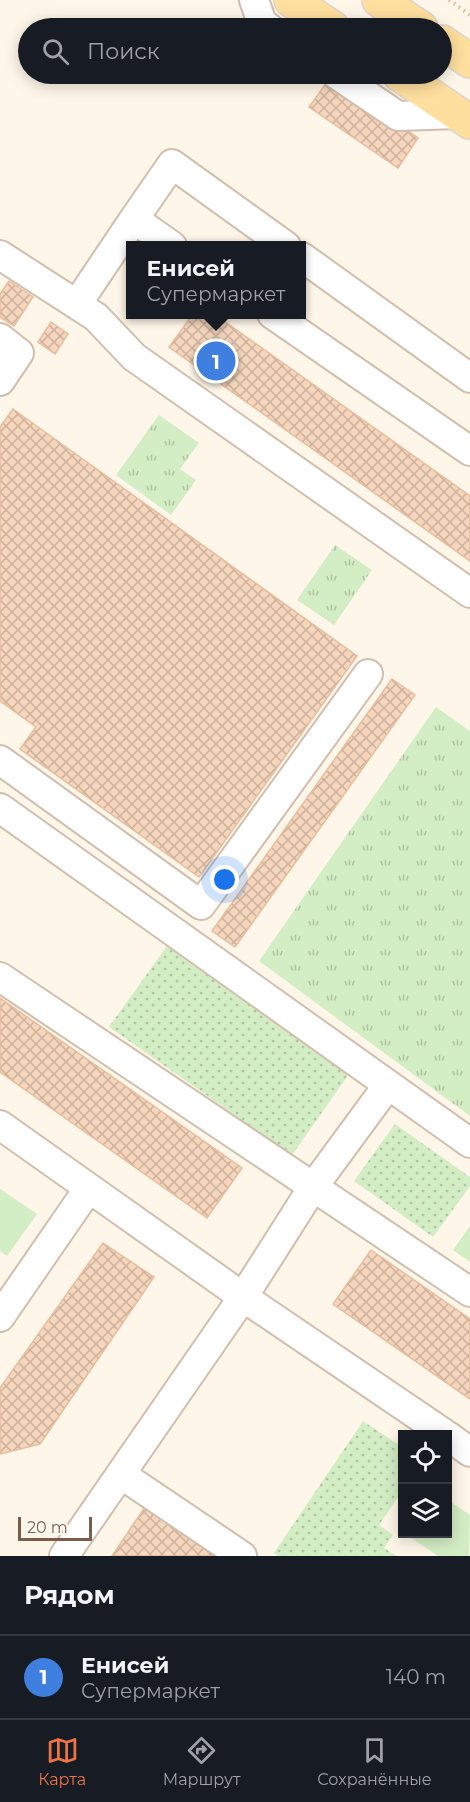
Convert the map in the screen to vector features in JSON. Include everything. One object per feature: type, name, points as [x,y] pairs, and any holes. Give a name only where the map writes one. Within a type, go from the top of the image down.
[{"type":"main road","points":[[291,0],[318,18]]},
{"type":"main road","points":[[379,0],[406,18]]},
{"type":"main road","points":[[452,49],[470,61]]},
{"type":"main road","points":[[414,84],[464,118]]},
{"type":"lane","points":[[254,0],[260,18]]},
{"type":"lane","points":[[351,84],[398,116],[464,118]]},
{"type":"lane","points":[[77,304],[172,164],[279,241]]},
{"type":"lane","points":[[134,219],[165,241]]},
{"type":"lane","points":[[306,260],[470,378]]},
{"type":"lane","points":[[2,262],[96,317],[134,357],[470,593]]},
{"type":"lane","points":[[278,319],[470,451]]},
{"type":"lane","points":[[0,338],[19,353],[0,381]]},
{"type":"lane","points":[[0,760],[201,905],[368,674]]},
{"type":"lane","points":[[0,808],[470,1143]]},
{"type":"lane","points":[[0,977],[470,1292]]},
{"type":"lane","points":[[64,1556],[243,1297],[313,1187],[388,1085]]},
{"type":"lane","points":[[0,1125],[243,1297],[439,1430]]},
{"type":"lane","points":[[0,1317],[88,1188]]},
{"type":"lane","points":[[452,1439],[470,1452]]},
{"type":"lane","points":[[122,1475],[242,1556]]},
{"type":"path","points":[[449,0],[470,15]]},
{"type":"green space","points":[[159,415],[199,443],[180,469],[196,480],[171,515],[116,475]]},
{"type":"green space","points":[[335,545],[372,570],[334,625],[297,600]]},
{"type":"green space","points":[[436,707],[470,731],[470,1116],[259,961]]},
{"type":"green space","points":[[167,946],[349,1074],[292,1155],[109,1027]]},
{"type":"green space","points":[[395,1124],[470,1177],[470,1186],[433,1237],[354,1181]]},
{"type":"green space","points":[[0,1189],[37,1214],[7,1256],[0,1251]]},
{"type":"green space","points":[[470,1226],[470,1262],[453,1250]]},
{"type":"green space","points":[[363,1421],[398,1444],[398,1497],[379,1525],[393,1535],[384,1548],[397,1556],[278,1556],[274,1553]]},
{"type":"green space","points":[[452,1503],[470,1515],[469,1556],[438,1556],[411,1538],[452,1538]]},
{"type":"building","points":[[326,84],[339,84],[418,138],[398,168],[309,107]]},
{"type":"building","points":[[9,281],[33,297],[14,326],[0,317],[0,294]]},
{"type":"building","points":[[189,319],[221,319],[470,496],[470,561],[169,347]]},
{"type":"building","points":[[51,322],[68,334],[55,354],[38,342]]},
{"type":"building","points":[[13,409],[357,656],[199,877],[20,749],[36,727],[0,701],[0,427]]},
{"type":"building","points":[[392,679],[415,695],[235,947],[212,931]]},
{"type":"building","points":[[0,998],[242,1168],[207,1218],[0,1072]]},
{"type":"building","points":[[103,1243],[154,1277],[40,1444],[0,1454],[0,1388]]},
{"type":"building","points":[[371,1250],[470,1319],[470,1399],[333,1304]]},
{"type":"building","points":[[145,1507],[220,1556],[112,1556]]},
{"type":"place","name":"Енисей","points":[[216,361]]}]
